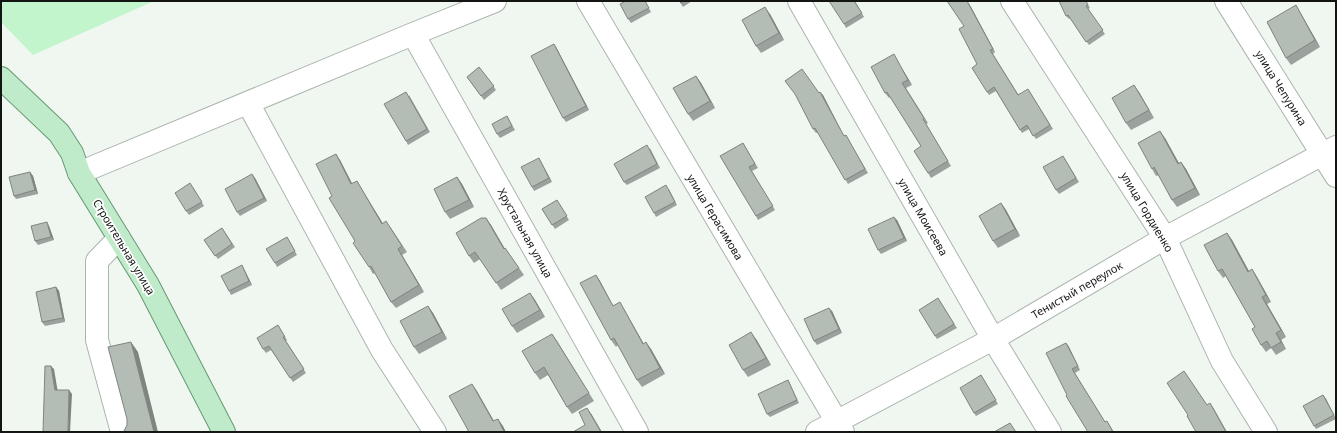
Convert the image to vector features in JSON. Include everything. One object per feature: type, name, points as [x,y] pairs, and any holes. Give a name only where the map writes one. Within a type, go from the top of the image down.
[{"type":"main road","name":"Строительная улица","points":[[1,78],[59,133],[72,153],[79,173],[148,285],[224,432]]},
{"type":"street","points":[[79,173],[495,1]]},
{"type":"street","name":"улица Герасимова","points":[[588,1],[840,427]]},
{"type":"street","name":"улица Моисеева","points":[[799,1],[993,339],[1050,432]]},
{"type":"street","name":"улица Гордиенко","points":[[1012,1],[1165,238],[1222,361],[1266,432]]},
{"type":"street","name":"улица Чепурина","points":[[1226,1],[1329,150],[1336,176]]},
{"type":"street","name":"Хрустальная улица","points":[[413,34],[637,432]]},
{"type":"street","points":[[248,103],[382,350],[435,432]]},
{"type":"street","name":"Тенистый переулок","points":[[817,432],[840,427],[1165,238],[1329,150]]},
{"type":"street","points":[[119,238],[97,261],[97,340],[122,432]]},
{"type":"green space","points":[[1,1],[154,1],[33,55],[1,22]]},
{"type":"building","points":[[626,1],[645,1],[649,8],[628,19],[620,4]]},
{"type":"building","points":[[829,1],[854,1],[862,13],[844,24]]},
{"type":"building","points":[[947,1],[967,1],[993,49],[990,50],[1018,95],[1028,89],[1050,125],[1033,136],[1027,125],[1020,130],[994,87],[987,92],[972,68],[977,64],[959,29],[964,26]]},
{"type":"building","points":[[1059,1],[1086,1],[1088,5],[1086,6],[1103,30],[1086,42],[1068,15],[1066,16]]},
{"type":"building","points":[[1296,5],[1315,40],[1286,58],[1267,22]]},
{"type":"building","points":[[765,7],[779,33],[756,46],[742,20]]},
{"type":"building","points":[[554,44],[586,106],[563,118],[531,56]]},
{"type":"building","points":[[894,54],[908,80],[902,83],[948,161],[928,173],[914,151],[921,146],[887,92],[885,93],[871,67]]},
{"type":"building","points":[[479,67],[494,86],[481,96],[467,77]]},
{"type":"building","points":[[802,69],[819,93],[820,92],[844,136],[846,135],[865,169],[845,180],[815,128],[813,129],[795,94],[785,81]]},
{"type":"building","points":[[696,76],[710,101],[688,114],[673,88]]},
{"type":"building","points":[[1134,85],[1149,110],[1126,123],[1112,98]]},
{"type":"building","points":[[406,92],[427,129],[406,141],[384,104]]},
{"type":"building","points":[[507,116],[512,126],[497,134],[492,124]]},
{"type":"building","points":[[1160,131],[1178,164],[1181,162],[1195,188],[1172,200],[1154,167],[1152,169],[1138,143]]},
{"type":"building","points":[[743,143],[755,164],[749,167],[773,206],[756,216],[720,156]]},
{"type":"building","points":[[647,145],[657,164],[624,182],[614,164]]},
{"type":"building","points":[[336,154],[351,184],[357,181],[382,224],[386,221],[402,246],[398,249],[419,285],[391,302],[371,266],[369,267],[353,243],[355,241],[329,198],[332,196],[316,164]]},
{"type":"building","points":[[1063,156],[1076,178],[1056,190],[1043,167]]},
{"type":"building","points":[[539,158],[549,178],[532,187],[521,167]]},
{"type":"building","points":[[30,172],[35,190],[14,196],[9,177]]},
{"type":"building","points":[[252,174],[264,198],[237,212],[225,189]]},
{"type":"building","points":[[457,177],[469,200],[445,212],[434,189]]},
{"type":"building","points":[[190,183],[202,202],[186,211],[175,193]]},
{"type":"building","points":[[666,185],[675,202],[654,213],[645,197]]},
{"type":"building","points":[[557,200],[567,216],[552,225],[542,209]]},
{"type":"building","points":[[1001,203],[1015,229],[993,241],[979,216]]},
{"type":"building","points":[[894,217],[904,238],[878,250],[868,229]]},
{"type":"building","points":[[481,218],[486,218],[504,249],[505,248],[519,268],[496,283],[475,252],[469,256],[456,233]]},
{"type":"building","points":[[47,222],[51,237],[35,241],[31,226]]},
{"type":"building","points":[[222,228],[232,244],[215,256],[204,240]]},
{"type":"building","points":[[1227,233],[1248,272],[1252,269],[1266,295],[1262,297],[1281,330],[1276,333],[1281,342],[1271,348],[1267,341],[1261,345],[1252,329],[1255,327],[1222,269],[1218,271],[1204,245]]},
{"type":"building","points":[[287,237],[295,251],[275,263],[266,249]]},
{"type":"building","points":[[242,265],[249,281],[229,291],[221,276]]},
{"type":"building","points":[[596,275],[613,306],[620,302],[643,344],[646,342],[660,368],[637,380],[614,338],[611,340],[580,283]]},
{"type":"building","points":[[56,287],[63,318],[42,322],[36,292]]},
{"type":"building","points":[[530,293],[540,310],[512,326],[502,309]]},
{"type":"building","points":[[938,298],[954,324],[935,336],[919,310]]},
{"type":"building","points":[[428,306],[442,332],[414,347],[400,321]]},
{"type":"building","points":[[829,308],[839,329],[814,341],[804,319]]},
{"type":"building","points":[[278,325],[285,337],[283,337],[304,369],[290,378],[269,346],[263,349],[257,338]]},
{"type":"building","points":[[751,332],[766,358],[743,370],[729,345]]},
{"type":"building","points":[[552,334],[589,393],[567,407],[544,367],[535,373],[522,351]]},
{"type":"building","points":[[131,342],[154,432],[124,432],[127,425],[127,419],[108,347]]},
{"type":"building","points":[[1066,343],[1078,366],[1072,369],[1105,422],[1107,421],[1113,432],[1088,432],[1066,396],[1067,395],[1046,353]]},
{"type":"building","points":[[45,366],[51,366],[55,390],[69,390],[68,432],[43,432]]},
{"type":"building","points":[[1184,371],[1207,405],[1210,403],[1226,432],[1196,432],[1187,416],[1188,415],[1167,383]]},
{"type":"building","points":[[981,375],[996,400],[974,413],[960,388]]},
{"type":"building","points":[[788,380],[797,400],[767,414],[758,394]]},
{"type":"building","points":[[472,384],[493,421],[498,419],[504,432],[469,432],[449,396]]},
{"type":"building","points":[[1323,395],[1334,415],[1314,426],[1303,406]]},
{"type":"building","points":[[587,408],[601,432],[573,432],[585,425],[579,412]]},
{"type":"building","points":[[1010,423],[1016,432],[994,432]]}]
